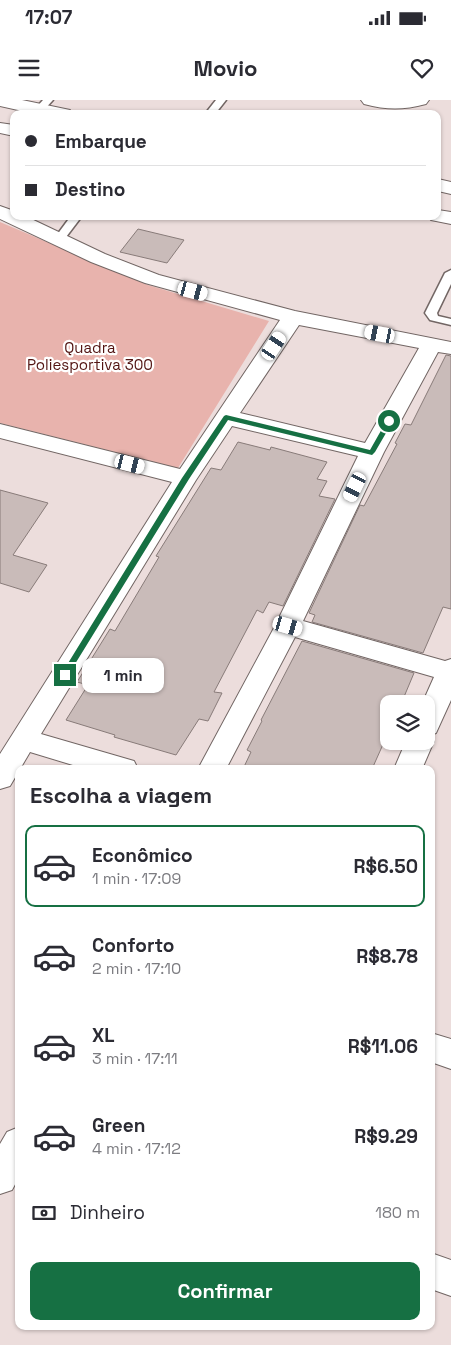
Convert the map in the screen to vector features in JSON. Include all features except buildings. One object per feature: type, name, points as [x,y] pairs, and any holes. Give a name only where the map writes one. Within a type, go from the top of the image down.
[{"type":"street","points":[[370,100],[404,104],[420,100]]},
{"type":"street","points":[[0,101],[44,105]]},
{"type":"street","points":[[17,220],[152,279],[293,317],[442,346],[372,452],[288,626],[214,765]]},
{"type":"street","points":[[0,778],[186,478],[293,317]]},
{"type":"street","points":[[226,417],[372,452]]},
{"type":"street","points":[[0,431],[186,478]]},
{"type":"street","points":[[288,626],[450,671],[435,705]]},
{"type":"street","points":[[24,740],[110,765]]},
{"type":"street","points":[[410,765],[416,750]]},
{"type":"street","points":[[435,1048],[451,1054]]},
{"type":"street","points":[[0,1178],[15,1150]]},
{"type":"street","points":[[435,1272],[451,1278]]},
{"type":"lane","points":[[213,110],[222,100]]},
{"type":"lane","points":[[58,239],[74,220]]},
{"type":"lane","points":[[451,273],[431,313],[434,318],[451,322]]},
{"type":"green space","name":"Quadra Poliesportiva 300","points":[[0,222],[148,285],[269,321],[178,468],[0,423]]},
{"type":"route","points":[[65,675],[186,478],[226,417],[372,452],[389,421]]}]
